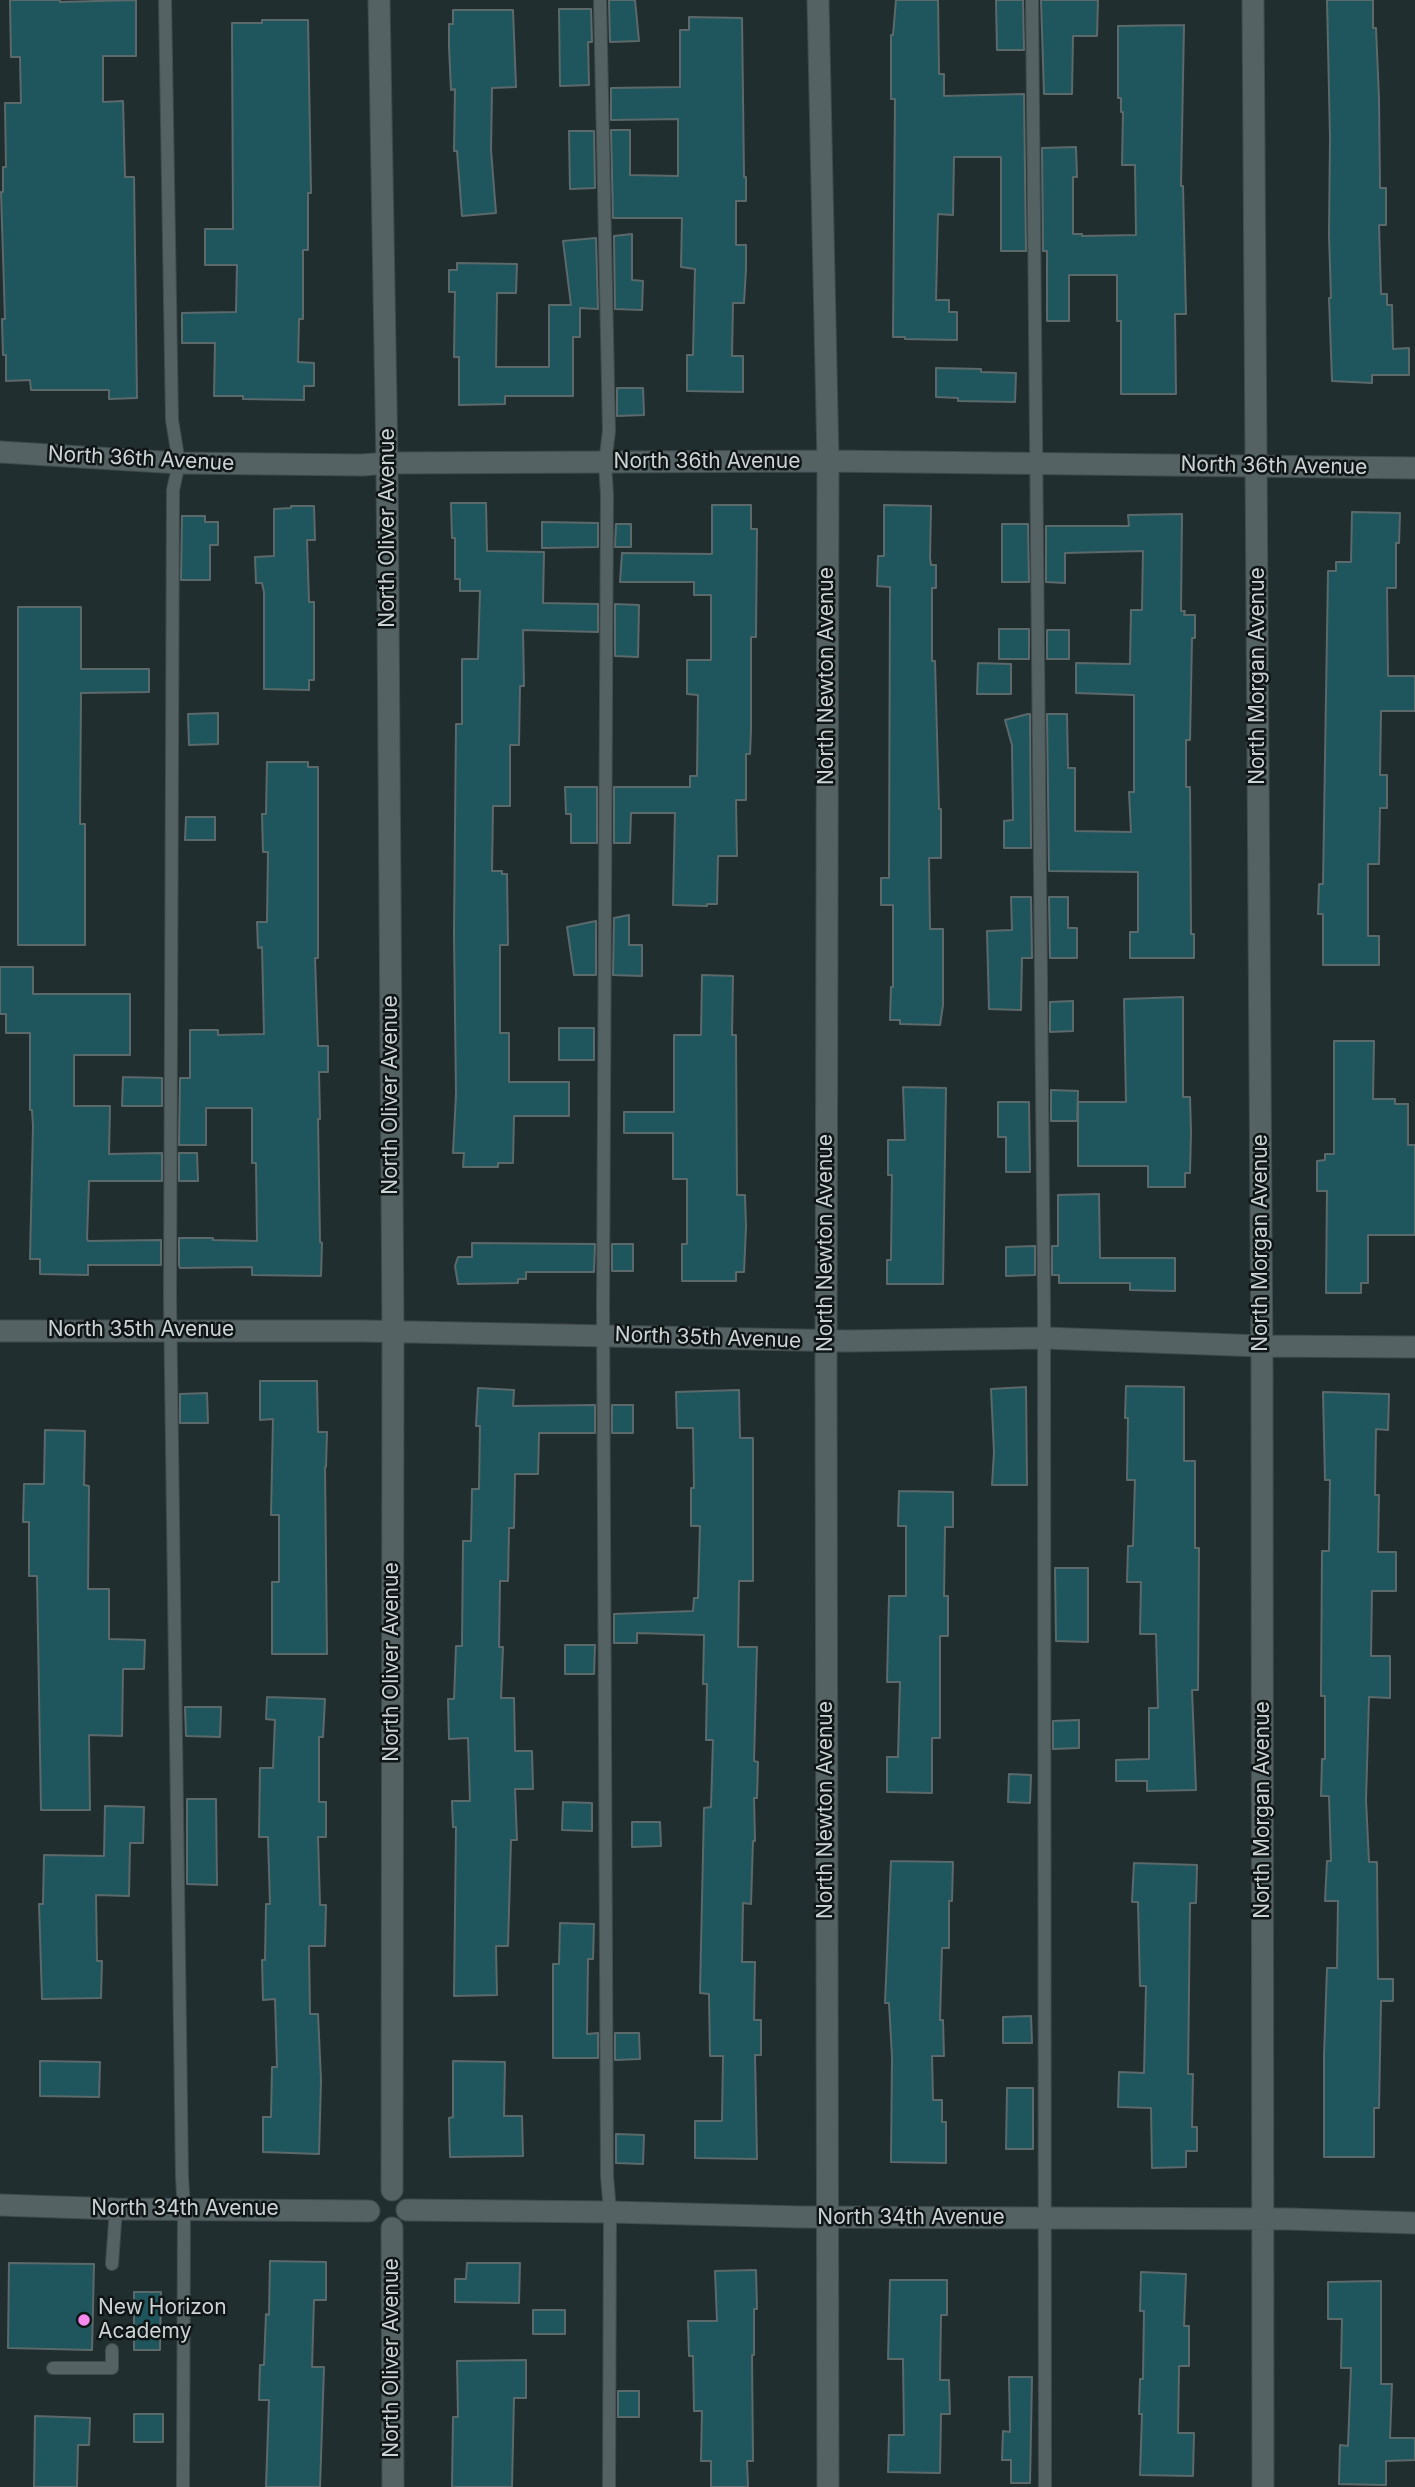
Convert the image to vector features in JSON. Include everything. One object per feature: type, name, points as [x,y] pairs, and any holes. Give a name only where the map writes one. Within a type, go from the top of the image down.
[{"type":"street","name":"North Oliver Avenue","points":[[379,0],[387,463],[393,1332],[392,2190]]},
{"type":"street","name":"North Newton Avenue","points":[[818,0],[828,461],[828,2487]]},
{"type":"street","name":"North Morgan Avenue","points":[[1253,0],[1262,1346],[1263,2487]]},
{"type":"street","name":"North 36th Avenue","points":[[0,452],[179,463],[362,465],[828,461],[1415,468]]},
{"type":"street","name":"North 35th Avenue","points":[[0,1331],[170,1329],[826,1340],[1044,1338],[1262,1346],[1415,1348]]},
{"type":"street","points":[[392,2190],[401,2195],[407,2210],[402,2222],[391,2228],[379,2226],[370,2217],[369,2205],[375,2195],[392,2190]]},
{"type":"street","name":"North 34th Avenue","points":[[0,2205],[116,2209],[369,2211]]},
{"type":"street","name":"North 34th Avenue","points":[[407,2210],[1415,2222]]},
{"type":"street","name":"North Oliver Avenue","points":[[391,2228],[394,2487]]},
{"type":"lane","points":[[165,0],[172,420],[179,463],[173,490],[170,1329],[184,2209],[183,2487]]},
{"type":"lane","points":[[600,0],[609,431],[606,463],[603,1335],[607,2162],[610,2212],[609,2487]]},
{"type":"lane","points":[[1032,0],[1044,1338],[1045,2487]]},
{"type":"lane","points":[[112,2264],[116,2209]]},
{"type":"lane","points":[[53,2368],[112,2368],[112,2350]]},
{"type":"building","points":[[10,0],[136,0],[136,56],[103,56],[103,102],[123,101],[125,177],[134,177],[137,398],[109,399],[109,390],[31,390],[30,380],[6,381],[2,319],[5,319],[1,192],[3,167],[6,167],[5,103],[21,103],[20,57],[11,57]]},
{"type":"building","points":[[609,0],[635,0],[639,41],[610,42]]},
{"type":"building","points":[[896,0],[938,0],[939,74],[944,74],[944,96],[1024,94],[1026,251],[1001,251],[1001,157],[954,157],[953,215],[938,214],[936,300],[949,300],[949,312],[957,312],[957,340],[893,337],[895,99],[891,99],[891,35]]},
{"type":"building","points":[[996,0],[1023,0],[1024,50],[997,50]]},
{"type":"building","points":[[1041,0],[1098,0],[1097,36],[1073,36],[1072,94],[1044,94]]},
{"type":"building","points":[[1327,0],[1373,0],[1379,98],[1380,188],[1386,188],[1386,225],[1379,225],[1381,294],[1387,294],[1387,305],[1392,305],[1393,349],[1409,348],[1409,375],[1372,375],[1372,383],[1332,381]]},
{"type":"building","points":[[559,9],[591,9],[592,42],[588,42],[589,85],[560,86]]},
{"type":"building","points":[[453,10],[513,10],[516,87],[492,88],[491,150],[496,213],[462,216],[457,151],[454,151],[455,89],[451,90],[449,47],[449,24],[453,24]]},
{"type":"building","points":[[689,17],[742,18],[746,201],[736,201],[736,245],[746,245],[746,269],[744,303],[733,303],[732,356],[743,356],[743,392],[687,391],[687,355],[693,355],[695,269],[681,267],[682,218],[613,218],[611,130],[630,130],[630,175],[678,176],[678,119],[611,120],[611,88],[680,87],[680,30],[689,30]]},
{"type":"building","points":[[262,20],[308,20],[311,193],[308,193],[308,250],[303,250],[303,319],[299,319],[298,362],[314,363],[314,386],[304,386],[304,400],[214,396],[215,343],[182,343],[182,313],[236,312],[237,265],[205,265],[205,229],[233,229],[232,23],[262,23]]},
{"type":"building","points":[[1184,25],[1181,186],[1186,314],[1175,314],[1176,394],[1121,394],[1121,321],[1117,321],[1117,275],[1069,275],[1069,321],[1047,321],[1042,148],[1076,147],[1073,234],[1136,235],[1135,165],[1122,165],[1123,112],[1121,98],[1118,98],[1118,26]]},
{"type":"building","points":[[569,131],[594,131],[595,188],[570,189]]},
{"type":"building","points":[[632,234],[632,280],[643,281],[642,310],[615,309],[614,236]]},
{"type":"building","points":[[596,238],[598,309],[580,308],[580,337],[573,337],[573,396],[505,396],[505,404],[459,405],[459,357],[454,357],[455,292],[449,292],[449,270],[457,270],[457,263],[517,264],[516,293],[497,293],[496,367],[549,367],[549,305],[571,305],[563,241]]},
{"type":"building","points":[[936,368],[1016,373],[1015,402],[958,401],[958,398],[936,397]]},
{"type":"building","points":[[617,388],[643,388],[644,415],[617,416]]},
{"type":"building","points":[[451,503],[486,503],[487,551],[544,552],[543,603],[598,604],[598,632],[523,630],[524,686],[520,686],[519,745],[510,745],[510,806],[493,806],[492,871],[507,874],[508,945],[500,945],[500,1033],[509,1033],[509,1082],[569,1082],[569,1116],[514,1116],[513,1163],[498,1163],[498,1167],[463,1167],[464,1153],[453,1153],[456,1094],[456,724],[462,724],[462,659],[478,659],[480,591],[460,591],[460,579],[455,579],[455,538],[452,538]]},
{"type":"building","points":[[712,505],[751,505],[751,529],[757,529],[756,637],[751,637],[751,730],[750,754],[746,754],[746,800],[736,800],[737,856],[718,856],[717,904],[673,905],[675,813],[631,813],[630,843],[614,843],[614,787],[690,787],[690,776],[697,776],[698,695],[687,694],[687,660],[711,660],[711,595],[694,595],[694,582],[620,582],[622,553],[712,554]]},
{"type":"building","points":[[884,505],[931,506],[930,558],[931,565],[936,565],[936,588],[932,588],[932,661],[935,661],[941,858],[929,858],[930,929],[943,929],[943,1005],[940,1025],[900,1024],[900,1020],[890,1020],[893,987],[893,905],[881,905],[881,878],[889,878],[890,587],[877,586],[878,556],[884,556]]},
{"type":"building","points":[[314,506],[315,540],[307,540],[309,602],[314,602],[314,680],[309,680],[309,690],[264,689],[264,592],[262,583],[256,583],[255,557],[274,556],[274,509]]},
{"type":"building","points":[[1352,512],[1400,513],[1399,543],[1396,543],[1396,588],[1387,588],[1388,676],[1415,676],[1415,711],[1381,711],[1380,775],[1387,775],[1387,808],[1380,808],[1379,864],[1368,864],[1368,936],[1379,936],[1379,965],[1323,965],[1323,914],[1318,914],[1319,884],[1323,884],[1328,571],[1336,571],[1336,562],[1351,562]]},
{"type":"building","points":[[1182,514],[1181,611],[1185,611],[1184,615],[1195,615],[1190,740],[1186,740],[1186,787],[1190,787],[1191,934],[1194,934],[1194,958],[1130,958],[1130,932],[1138,932],[1138,872],[1049,871],[1047,714],[1067,714],[1068,768],[1075,768],[1075,831],[1131,832],[1129,792],[1134,792],[1134,695],[1076,693],[1076,663],[1130,664],[1131,610],[1142,610],[1143,551],[1065,553],[1065,583],[1046,582],[1046,526],[1129,526],[1128,515]]},
{"type":"building","points":[[182,516],[205,516],[205,522],[218,522],[218,545],[210,545],[210,580],[181,580]]},
{"type":"building","points":[[542,522],[598,523],[598,547],[542,548]]},
{"type":"building","points":[[616,524],[631,524],[631,547],[615,547]]},
{"type":"building","points":[[1002,524],[1028,524],[1029,582],[1002,582]]},
{"type":"building","points":[[615,604],[639,605],[638,657],[615,656]]},
{"type":"building","points":[[18,607],[81,607],[81,669],[149,669],[149,692],[81,693],[80,824],[85,824],[85,945],[18,945]]},
{"type":"building","points":[[999,629],[1029,629],[1029,659],[999,659]]},
{"type":"building","points":[[1047,630],[1069,630],[1069,659],[1047,659]]},
{"type":"building","points":[[978,663],[1011,664],[1011,694],[977,694]]},
{"type":"building","points":[[218,713],[218,744],[189,745],[188,714]]},
{"type":"building","points":[[1030,714],[1031,848],[1004,848],[1004,821],[1013,820],[1012,745],[1005,720]]},
{"type":"building","points":[[267,762],[308,762],[308,767],[318,767],[318,958],[315,958],[318,1046],[328,1046],[328,1072],[319,1072],[321,1276],[252,1275],[252,1267],[180,1268],[179,1265],[179,1238],[257,1241],[252,1108],[206,1108],[206,1145],[179,1145],[180,1078],[190,1078],[190,1030],[218,1030],[218,1035],[264,1034],[262,947],[258,948],[257,922],[267,922],[268,852],[263,852],[262,814],[266,814]]},
{"type":"building","points":[[565,787],[597,787],[597,843],[571,843],[571,814],[566,814]]},
{"type":"building","points":[[186,817],[215,817],[215,840],[185,840]]},
{"type":"building","points":[[1011,897],[1031,897],[1032,958],[1022,958],[1021,1010],[989,1009],[987,931],[1012,930]]},
{"type":"building","points":[[1049,897],[1068,897],[1068,928],[1077,928],[1077,958],[1050,958]]},
{"type":"building","points":[[629,915],[629,945],[642,945],[642,976],[613,975],[614,918]]},
{"type":"building","points":[[596,921],[596,975],[574,975],[567,927]]},
{"type":"building","points":[[0,967],[33,967],[33,994],[130,994],[130,1055],[74,1055],[74,1106],[110,1106],[109,1154],[162,1153],[162,1181],[89,1181],[87,1238],[88,1241],[161,1240],[161,1265],[88,1265],[88,1275],[40,1274],[40,1259],[30,1259],[33,1126],[30,1110],[30,1033],[6,1033],[6,1014],[0,1014]]},
{"type":"building","points":[[702,975],[733,976],[737,1195],[745,1195],[746,1227],[744,1272],[736,1272],[736,1281],[682,1281],[682,1244],[687,1244],[687,1179],[673,1179],[673,1133],[624,1133],[624,1112],[674,1112],[674,1035],[701,1035]]},
{"type":"building","points":[[1183,997],[1183,1097],[1190,1097],[1191,1132],[1190,1173],[1185,1173],[1185,1187],[1148,1187],[1148,1166],[1078,1166],[1078,1102],[1126,1102],[1124,999]]},
{"type":"building","points":[[1073,1001],[1073,1031],[1050,1032],[1050,1002]]},
{"type":"building","points":[[559,1028],[594,1028],[594,1060],[559,1060]]},
{"type":"building","points":[[1334,1041],[1374,1041],[1373,1099],[1395,1099],[1395,1104],[1408,1104],[1408,1145],[1415,1145],[1415,1235],[1368,1235],[1368,1283],[1361,1283],[1361,1293],[1326,1293],[1327,1191],[1317,1191],[1317,1161],[1325,1160],[1325,1154],[1334,1154]]},
{"type":"building","points":[[123,1077],[162,1078],[162,1106],[122,1106]]},
{"type":"building","points":[[903,1087],[946,1088],[943,1284],[887,1284],[887,1260],[891,1260],[892,1175],[888,1175],[888,1140],[905,1140]]},
{"type":"building","points":[[1051,1090],[1078,1091],[1077,1121],[1051,1121]]},
{"type":"building","points":[[998,1102],[1029,1102],[1030,1172],[1006,1172],[1006,1137],[998,1137]]},
{"type":"building","points":[[179,1153],[197,1153],[198,1181],[179,1181]]},
{"type":"building","points":[[1099,1194],[1100,1258],[1175,1258],[1175,1291],[1130,1290],[1130,1283],[1059,1283],[1059,1275],[1052,1275],[1052,1246],[1058,1246],[1058,1195]]},
{"type":"building","points":[[472,1243],[595,1244],[594,1272],[526,1272],[526,1279],[518,1279],[518,1283],[458,1284],[455,1266],[458,1257],[472,1257]]},
{"type":"building","points":[[612,1244],[633,1244],[633,1271],[612,1271]]},
{"type":"building","points":[[1035,1246],[1035,1275],[1006,1276],[1006,1247]]},
{"type":"building","points":[[260,1381],[317,1381],[318,1432],[327,1432],[327,1654],[272,1654],[272,1582],[279,1582],[279,1515],[271,1515],[273,1419],[260,1420]]},
{"type":"building","points":[[1126,1386],[1184,1387],[1184,1461],[1195,1461],[1195,1548],[1199,1548],[1198,1690],[1192,1690],[1196,1790],[1147,1791],[1147,1781],[1116,1781],[1116,1760],[1149,1759],[1149,1708],[1158,1708],[1156,1634],[1140,1634],[1141,1582],[1127,1582],[1128,1546],[1133,1546],[1135,1480],[1127,1480]]},
{"type":"building","points":[[1026,1387],[1027,1485],[992,1485],[994,1452],[991,1389]]},
{"type":"building","points":[[478,1388],[514,1390],[513,1406],[595,1405],[595,1433],[539,1433],[538,1474],[515,1474],[514,1528],[509,1528],[508,1581],[500,1581],[499,1647],[503,1647],[501,1698],[514,1698],[515,1751],[532,1751],[533,1789],[515,1789],[517,1840],[511,1840],[508,1946],[496,1946],[497,1995],[454,1996],[456,1827],[453,1827],[452,1801],[470,1801],[468,1738],[449,1739],[448,1699],[454,1699],[456,1646],[462,1646],[463,1541],[471,1541],[472,1489],[479,1489],[480,1426],[476,1426]]},
{"type":"building","points":[[739,1390],[740,1438],[753,1438],[753,1581],[739,1581],[738,1647],[757,1647],[754,1761],[758,1762],[757,1798],[754,1798],[755,1841],[751,1904],[743,1903],[742,1962],[755,1962],[754,2020],[761,2020],[761,2055],[755,2055],[757,2159],[695,2158],[695,2121],[722,2121],[723,2056],[710,2056],[709,1994],[700,1993],[704,1808],[711,1807],[713,1740],[706,1740],[704,1635],[637,1633],[637,1643],[614,1643],[614,1614],[693,1611],[694,1598],[698,1598],[700,1526],[691,1526],[691,1488],[694,1488],[693,1428],[677,1428],[676,1392]]},
{"type":"building","points":[[1323,1392],[1389,1394],[1388,1430],[1376,1429],[1375,1495],[1379,1495],[1378,1552],[1396,1552],[1396,1591],[1372,1591],[1371,1656],[1390,1656],[1390,1698],[1369,1697],[1366,1800],[1369,1862],[1377,1862],[1378,1979],[1393,1979],[1393,2001],[1381,2001],[1379,2108],[1374,2108],[1374,2157],[1324,2157],[1327,1968],[1337,1968],[1338,1901],[1325,1901],[1327,1861],[1331,1861],[1329,1796],[1321,1796],[1322,1759],[1325,1759],[1325,1696],[1321,1696],[1322,1551],[1329,1551],[1330,1480],[1325,1480]]},
{"type":"building","points":[[207,1393],[208,1423],[180,1423],[180,1394]]},
{"type":"building","points":[[612,1405],[633,1405],[633,1433],[612,1433]]},
{"type":"building","points":[[45,1430],[85,1431],[84,1485],[89,1486],[88,1589],[109,1589],[109,1639],[145,1640],[144,1669],[123,1669],[122,1736],[89,1735],[90,1810],[41,1810],[37,1576],[29,1576],[29,1522],[23,1522],[24,1484],[44,1484]]},
{"type":"building","points":[[899,1491],[953,1492],[953,1527],[945,1527],[944,1596],[948,1596],[948,1636],[940,1636],[940,1738],[932,1738],[932,1793],[887,1792],[887,1757],[898,1757],[900,1682],[887,1682],[889,1596],[906,1596],[906,1526],[898,1526]]},
{"type":"building","points":[[1055,1568],[1088,1568],[1088,1642],[1056,1641]]},
{"type":"building","points":[[565,1645],[595,1645],[594,1674],[565,1674]]},
{"type":"building","points":[[267,1697],[325,1699],[323,1737],[319,1737],[319,1802],[326,1802],[326,1837],[318,1837],[320,1905],[326,1905],[325,1946],[309,1946],[310,2014],[318,2014],[321,2080],[319,2154],[263,2152],[263,2117],[271,2117],[272,2067],[277,2067],[275,1999],[263,2000],[262,1960],[265,1960],[266,1904],[270,1904],[268,1837],[259,1837],[260,1768],[273,1768],[275,1720],[266,1719]]},
{"type":"building","points":[[185,1707],[221,1707],[220,1737],[186,1736]]},
{"type":"building","points":[[1079,1720],[1079,1748],[1053,1749],[1053,1721]]},
{"type":"building","points":[[1009,1774],[1031,1775],[1030,1803],[1008,1802]]},
{"type":"building","points":[[187,1799],[216,1799],[217,1885],[187,1884]]},
{"type":"building","points":[[563,1802],[592,1803],[592,1831],[562,1830]]},
{"type":"building","points":[[105,1806],[144,1807],[143,1843],[130,1843],[129,1896],[96,1895],[97,1961],[102,1961],[101,1998],[42,1999],[39,1904],[43,1904],[44,1855],[104,1856]]},
{"type":"building","points":[[632,1822],[660,1822],[661,1846],[632,1847]]},
{"type":"building","points":[[891,1861],[953,1862],[952,1901],[949,1901],[949,1948],[942,1948],[940,2020],[943,2020],[944,2056],[932,2056],[933,2100],[942,2100],[942,2122],[946,2122],[946,2163],[891,2162],[892,2057],[889,2003],[885,2003]]},
{"type":"building","points":[[1134,1863],[1197,1865],[1196,1903],[1190,1903],[1188,2074],[1193,2074],[1192,2127],[1197,2127],[1197,2151],[1186,2151],[1186,2167],[1152,2168],[1151,2108],[1118,2107],[1119,2072],[1144,2073],[1146,1986],[1140,1986],[1138,1902],[1132,1902]]},
{"type":"building","points":[[560,1923],[594,1924],[593,1959],[588,1959],[587,2034],[598,2033],[598,2058],[553,2058],[553,1964],[559,1964]]},
{"type":"building","points":[[1031,2016],[1032,2043],[1003,2043],[1003,2017]]},
{"type":"building","points":[[615,2033],[639,2033],[640,2059],[615,2060]]},
{"type":"building","points":[[40,2061],[100,2062],[99,2097],[40,2096]]},
{"type":"building","points":[[453,2061],[505,2062],[504,2116],[522,2116],[523,2156],[450,2157],[449,2118],[453,2117]]},
{"type":"building","points":[[1007,2088],[1033,2088],[1033,2149],[1006,2149]]},
{"type":"building","points":[[616,2134],[644,2135],[643,2164],[616,2163]]},
{"type":"building","points":[[270,2261],[326,2262],[326,2300],[314,2300],[312,2367],[324,2367],[320,2487],[266,2487],[269,2400],[259,2400],[260,2365],[264,2365],[266,2314],[269,2315]]},
{"type":"building","points":[[9,2263],[94,2264],[92,2350],[8,2348]]},
{"type":"building","points":[[467,2263],[520,2263],[519,2303],[455,2302],[455,2279],[466,2279]]},
{"type":"building","points":[[756,2270],[757,2309],[754,2309],[752,2355],[753,2461],[747,2461],[748,2487],[711,2487],[711,2461],[701,2461],[702,2411],[694,2411],[693,2356],[689,2356],[688,2321],[717,2321],[715,2271]]},
{"type":"building","points":[[1141,2272],[1186,2274],[1184,2326],[1189,2326],[1189,2366],[1179,2366],[1178,2433],[1194,2433],[1193,2476],[1140,2475],[1142,2414],[1139,2414],[1140,2379],[1143,2379],[1144,2311],[1140,2311]]},
{"type":"building","points":[[890,2280],[947,2280],[947,2315],[941,2315],[940,2380],[949,2380],[950,2414],[941,2414],[940,2473],[888,2472],[889,2435],[904,2435],[903,2359],[888,2359]]},
{"type":"building","points":[[1381,2281],[1381,2384],[1392,2384],[1390,2438],[1415,2438],[1415,2460],[1386,2461],[1386,2485],[1339,2484],[1340,2445],[1348,2446],[1351,2368],[1341,2368],[1342,2319],[1328,2319],[1328,2282]]},
{"type":"building","points":[[134,2292],[161,2292],[160,2350],[134,2350]]},
{"type":"building","points":[[533,2310],[565,2310],[565,2334],[533,2334]]},
{"type":"building","points":[[526,2360],[526,2398],[514,2398],[512,2487],[452,2487],[453,2417],[458,2417],[457,2361]]},
{"type":"building","points":[[1009,2377],[1032,2377],[1030,2483],[1011,2483],[1011,2460],[1002,2460],[1003,2431],[1010,2432]]},
{"type":"building","points":[[618,2391],[639,2391],[639,2417],[618,2417]]},
{"type":"building","points":[[134,2414],[163,2414],[163,2442],[134,2442]]},
{"type":"building","points":[[35,2416],[90,2418],[89,2445],[78,2445],[77,2487],[34,2487]]},
{"type":"place","name":"New Horizon Academy","points":[[84,2320]]}]
